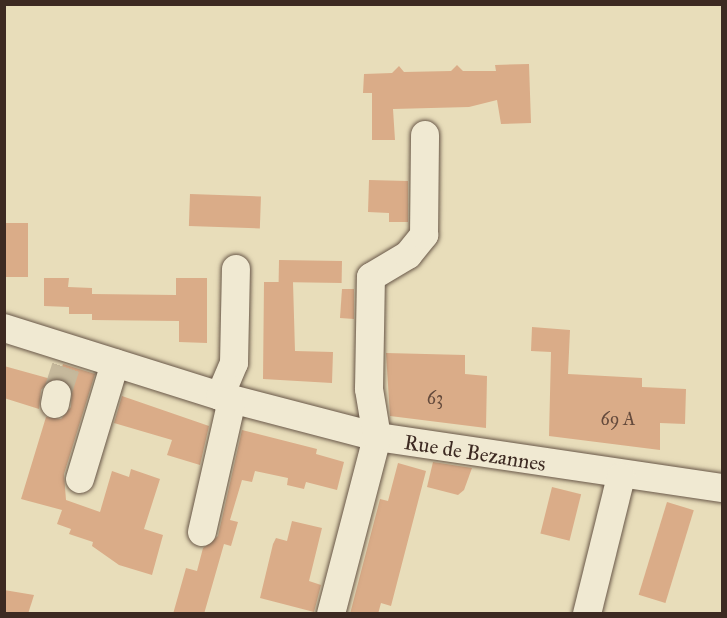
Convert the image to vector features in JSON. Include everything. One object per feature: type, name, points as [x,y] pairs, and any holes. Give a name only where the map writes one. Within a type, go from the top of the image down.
[{"type":"street","points":[[331,614],[377,437],[369,389],[371,277],[408,255],[424,235],[425,135]]},
{"type":"street","points":[[202,532],[234,363],[236,269]]},
{"type":"street","name":"Rue de Bezannes","points":[[4,328],[69,357],[115,363],[226,398],[377,437],[621,477],[723,488]]},
{"type":"street","points":[[81,479],[115,363]]},
{"type":"street","points":[[587,614],[621,477]]},
{"type":"building","points":[[529,64],[531,123],[501,124],[497,100],[469,107],[393,109],[395,140],[372,140],[372,93],[363,93],[364,74],[392,73],[399,66],[404,72],[451,71],[457,65],[463,71],[496,71],[495,65]]},
{"type":"building","points":[[369,180],[408,181],[408,222],[389,222],[389,213],[368,212]]},
{"type":"building","points":[[190,194],[261,196],[260,228],[189,226]]},
{"type":"building","points":[[4,223],[28,223],[28,277],[4,277]]},
{"type":"building","points":[[279,260],[342,261],[342,283],[279,282]]},
{"type":"building","points":[[44,278],[69,278],[68,287],[92,288],[92,294],[176,295],[176,278],[207,278],[207,343],[179,342],[179,321],[92,320],[92,314],[69,314],[69,307],[44,306]]},
{"type":"building","points":[[264,282],[293,282],[295,351],[333,352],[332,383],[263,379]]},
{"type":"building","points":[[342,289],[354,289],[354,319],[340,318]]},
{"type":"building","points":[[532,327],[570,330],[568,374],[642,378],[642,387],[686,389],[685,424],[660,423],[660,450],[549,436],[551,352],[531,351]]},
{"type":"building","points":[[386,353],[465,355],[465,374],[487,376],[486,428],[390,416]]},
{"type":"building","points":[[63,364],[95,374],[64,474],[66,500],[100,512],[112,471],[129,477],[131,469],[160,479],[144,529],[163,535],[152,575],[119,565],[92,546],[93,542],[69,534],[71,529],[57,524],[62,510],[21,499],[46,417],[61,419],[71,407],[72,388],[58,378]]},
{"type":"building","points":[[4,366],[51,379],[41,390],[39,409],[4,398]]},
{"type":"building","points":[[122,396],[209,426],[200,465],[167,455],[172,440],[114,423]]},
{"type":"building","points":[[242,430],[317,449],[316,454],[344,462],[337,490],[306,482],[304,489],[287,485],[288,478],[255,471],[252,482],[242,480],[230,520],[238,522],[231,546],[224,544],[204,614],[173,614],[186,568],[197,571],[203,548],[218,536]]},
{"type":"building","points":[[433,462],[472,468],[464,490],[458,495],[427,487]]},
{"type":"building","points":[[398,463],[426,471],[391,606],[381,603],[378,614],[350,614],[380,499],[388,501]]},
{"type":"building","points":[[552,487],[581,494],[569,541],[540,534]]},
{"type":"building","points":[[667,502],[694,510],[665,603],[639,595]]},
{"type":"building","points":[[292,521],[322,528],[309,581],[321,585],[314,612],[260,598],[273,544],[276,538],[287,541]]},
{"type":"building","points":[[4,590],[34,595],[28,614],[4,614]]},
{"type":"tunnel","points":[[57,394],[67,364]]}]
